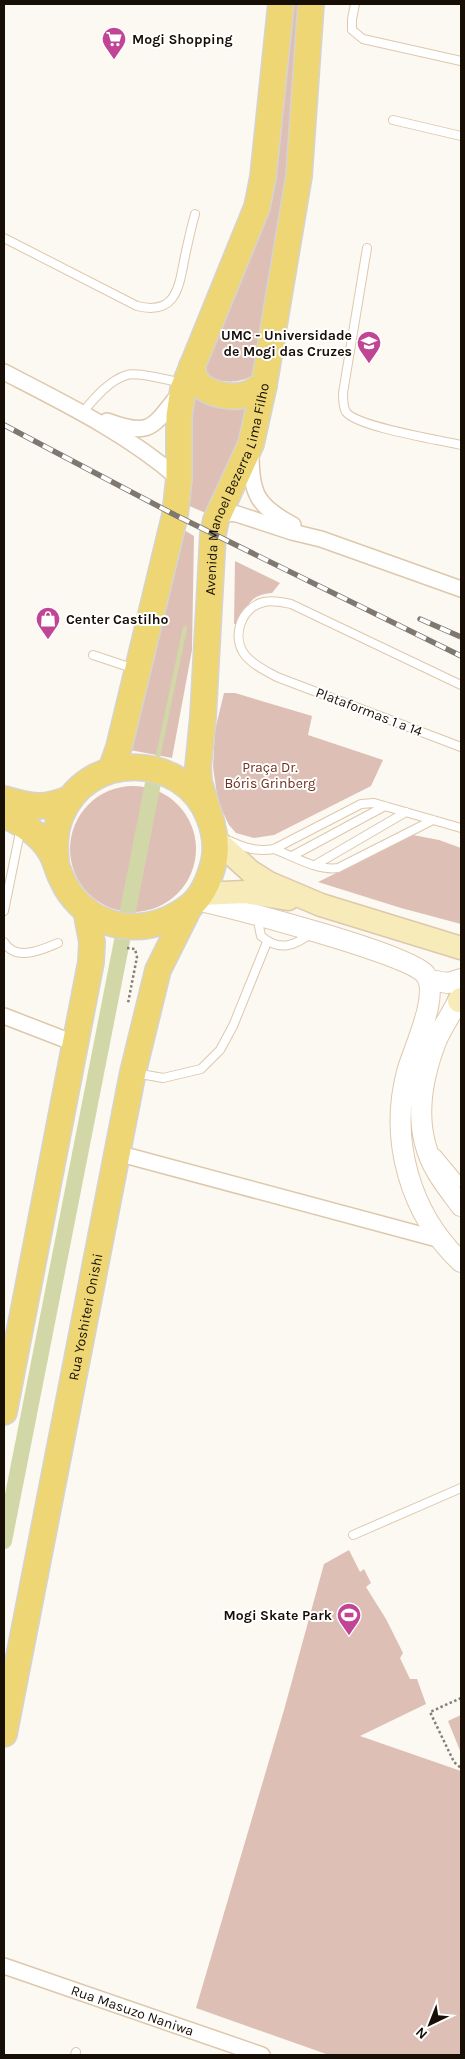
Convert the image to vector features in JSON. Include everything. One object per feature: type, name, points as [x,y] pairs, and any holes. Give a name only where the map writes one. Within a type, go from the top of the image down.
[{"type":"main road","points":[[111,770],[119,747],[175,515],[179,479],[179,416],[187,379],[257,207],[263,177],[281,4]]},
{"type":"main road","name":"Avenida Manoel Bezerra Lima Filho","points":[[213,832],[199,782],[198,767],[203,717],[213,534],[216,520],[251,444],[264,385],[299,176],[311,4]]},
{"type":"main road","points":[[187,379],[194,377],[201,386],[213,393],[226,395],[248,394],[264,385]]},
{"type":"main road","points":[[13,819],[40,839],[50,851],[56,862],[61,879],[70,894],[86,910],[106,922],[125,926],[150,926],[172,919],[196,900],[211,874],[216,852],[213,832],[204,805],[186,785],[163,771],[137,766],[111,770],[87,782],[71,798],[60,818],[56,832],[56,862]]},
{"type":"main road","points":[[4,799],[27,806],[46,807],[71,798]]},
{"type":"main road","points":[[213,832],[250,871],[269,883],[321,905],[461,948]]},
{"type":"main road","points":[[196,900],[245,892],[321,905]]},
{"type":"main road","name":"Rua Yoshiteri Onishi","points":[[4,1734],[133,1072],[158,970],[166,952],[196,900]]},
{"type":"main road","points":[[4,1412],[91,962],[92,942],[86,910]]},
{"type":"street","points":[[4,372],[82,413],[148,454],[179,479]]},
{"type":"street","points":[[82,413],[139,430],[155,423],[187,379]]},
{"type":"street","points":[[251,444],[251,475],[261,504],[278,517],[320,540]]},
{"type":"street","points":[[216,520],[227,513],[237,514],[320,540],[461,589]]},
{"type":"street","points":[[196,900],[312,932],[407,962],[424,973],[429,980],[430,991],[428,1006],[407,1072],[403,1096],[402,1145],[407,1174],[423,1213],[441,1240],[461,1262]]},
{"type":"street","points":[[429,980],[448,983],[461,979]]},
{"type":"street","points":[[460,998],[438,1037],[425,1078],[420,1107],[423,1138],[436,1171],[461,1206]]},
{"type":"street","points":[[4,1016],[74,1043]]},
{"type":"street","points":[[117,1153],[441,1240]]},
{"type":"street","name":"Rua Masuzo Naniwa","points":[[4,1966],[262,2055]]},
{"type":"lane","points":[[355,4],[352,30],[363,39],[461,61]]},
{"type":"lane","points":[[393,120],[461,136]]},
{"type":"lane","points":[[4,238],[137,306],[154,309],[168,303],[179,289],[195,214]]},
{"type":"lane","points":[[367,248],[343,393],[346,412],[362,422],[461,445]]},
{"type":"lane","points":[[82,413],[110,385],[129,374],[166,379],[187,379]]},
{"type":"lane","name":"Plataformas 1 a 14","points":[[461,685],[291,604],[277,600],[262,602],[252,608],[243,618],[238,632],[238,641],[245,655],[257,666],[277,677],[461,747]]},
{"type":"lane","points":[[93,654],[137,670]]},
{"type":"lane","points":[[274,849],[361,804],[374,803],[461,828]]},
{"type":"lane","points":[[292,856],[385,806]]},
{"type":"lane","points":[[315,865],[406,812]]},
{"type":"lane","points":[[4,911],[13,819]]},
{"type":"lane","points":[[213,832],[255,850],[274,849],[315,865],[332,869],[338,868],[433,820]]},
{"type":"lane","points":[[257,916],[261,936],[267,942],[293,946],[312,932]]},
{"type":"lane","points":[[4,942],[16,952],[28,953],[58,942]]},
{"type":"lane","points":[[133,1072],[163,1078],[201,1069],[220,1050],[267,942]]},
{"type":"lane","points":[[423,1138],[461,1183]]},
{"type":"lane","points":[[353,1535],[461,1488]]},
{"type":"path","points":[[121,947],[135,949],[137,957],[127,1006]]},
{"type":"path","points":[[461,1698],[430,1712],[454,1762],[461,1768]]},
{"type":"green space","points":[[290,4],[305,4],[287,189],[255,374],[243,380],[231,382],[219,380],[207,375],[203,363],[269,207]]},
{"type":"green space","points":[[192,393],[220,407],[252,405],[248,425],[208,514],[187,505],[189,419]]},
{"type":"green space","points":[[184,530],[194,536],[192,650],[172,758],[130,750]]},
{"type":"green space","points":[[235,561],[280,583],[272,593],[258,596],[250,602],[238,624],[234,624]]},
{"type":"green space","name":"Praça Dr. Bóris Grinberg","points":[[224,693],[235,693],[312,716],[308,735],[383,760],[371,786],[274,835],[254,838],[236,833],[229,825],[218,802],[213,767],[215,730]]},
{"type":"green space","points":[[133,786],[157,790],[178,804],[192,825],[196,849],[192,873],[178,894],[157,908],[133,912],[109,908],[88,894],[74,873],[70,849],[74,825],[88,804],[109,790]]},
{"type":"green space","points":[[413,835],[439,840],[461,848],[461,924],[401,908],[318,882]]},
{"type":"green space","points":[[349,1550],[360,1572],[364,1569],[371,1583],[366,1587],[386,1619],[403,1653],[400,1658],[410,1679],[417,1679],[426,1704],[360,1736],[461,1771],[461,2055],[329,2055],[196,2008],[284,1710],[324,1564]]},
{"type":"green space","points":[[461,1715],[461,1753],[448,1721]]},
{"type":"waterway","points":[[157,761],[185,628]]},
{"type":"waterway","points":[[4,1541],[154,778]]},
{"type":"railway","points":[[4,425],[175,515],[461,656]]},
{"type":"railway","points":[[420,619],[461,637]]},
{"type":"place","name":"Mogi Shopping","points":[[114,60]]},
{"type":"place","name":"UMC - Universidade de Mogi das Cruzes","points":[[369,364]]},
{"type":"place","name":"Center Castilho","points":[[48,640]]},
{"type":"place","name":"Mogi Skate Park","points":[[349,1636]]}]
